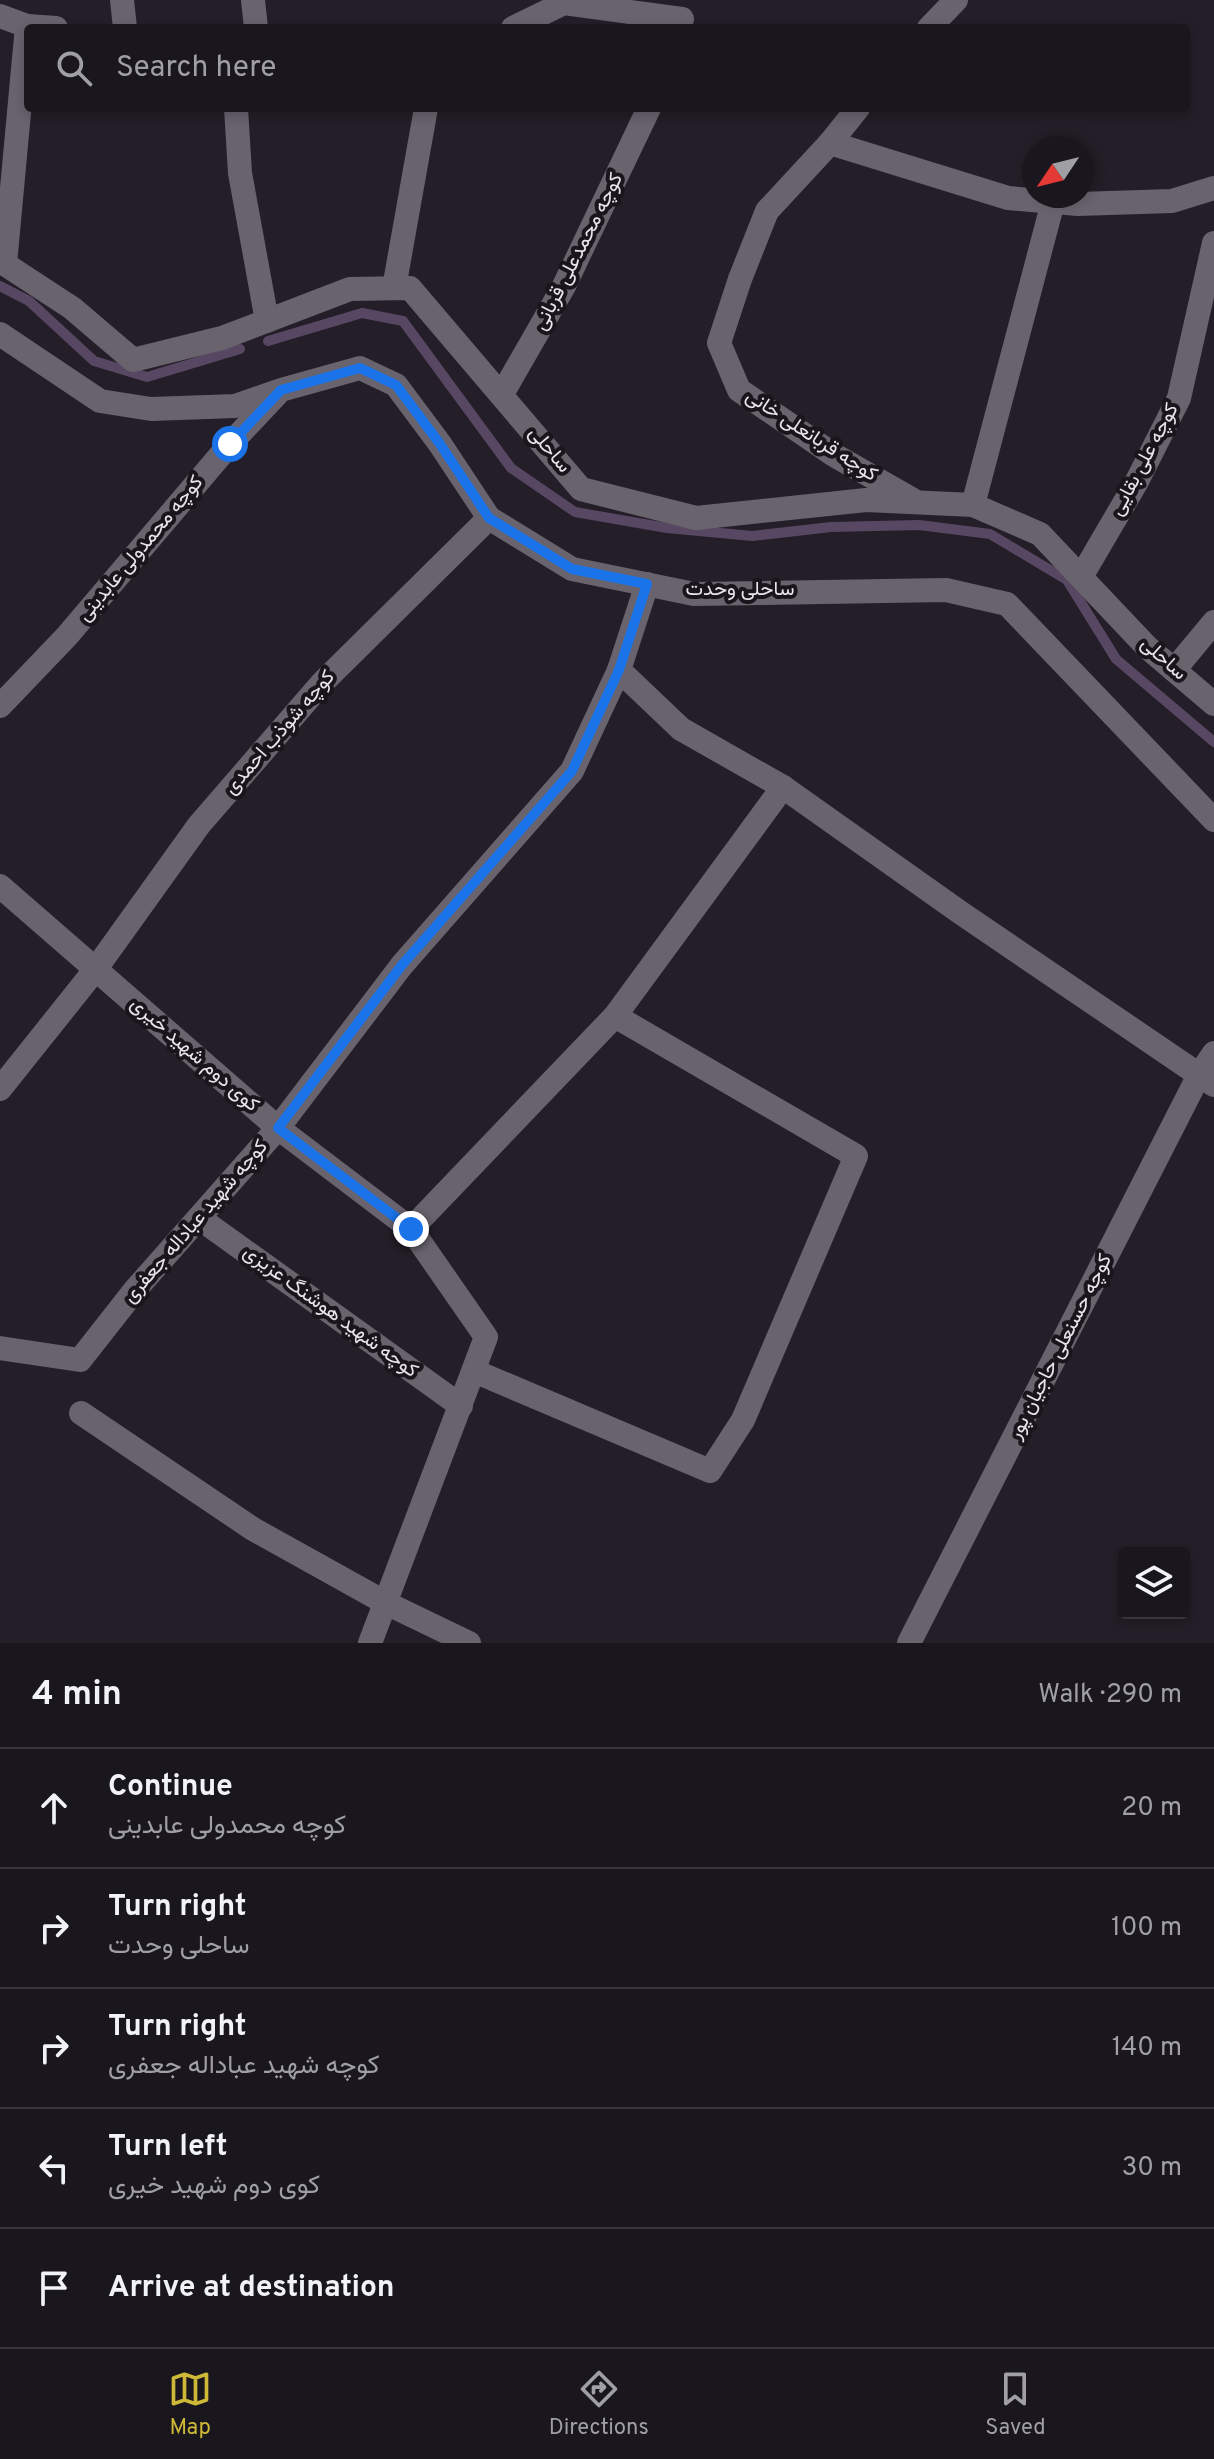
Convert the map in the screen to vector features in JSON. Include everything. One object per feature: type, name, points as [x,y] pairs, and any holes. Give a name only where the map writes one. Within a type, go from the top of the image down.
[{"type":"street","points":[[122,0],[125,24]]},
{"type":"street","points":[[253,0],[256,24]]},
{"type":"street","points":[[933,24],[956,0]]},
{"type":"street","points":[[521,24],[564,1],[683,16]]},
{"type":"street","points":[[0,16],[24,25]]},
{"type":"street","points":[[24,54],[2,263],[72,308],[133,360],[222,338],[350,289],[394,288],[425,112]]},
{"type":"street","points":[[236,112],[240,173],[267,321]]},
{"type":"street","name":"کوچه محمدعلی قربانی","points":[[502,394],[564,286],[647,112]]},
{"type":"street","name":"کوچه قربانعلی خانی","points":[[855,112],[767,211],[719,343],[739,390],[834,455],[919,503]]},
{"type":"street","points":[[830,143],[1008,198],[1022,199]]},
{"type":"street","points":[[1094,203],[1172,201],[1214,188]]},
{"type":"street","points":[[973,505],[1051,208]]},
{"type":"street","name":"کوچه علی بقایی","points":[[1081,577],[1136,483],[1179,398],[1214,243]]},
{"type":"street","name":"ساحلی","points":[[394,288],[410,288],[581,489],[696,518],[866,500],[973,505],[1040,534],[1147,647],[1214,704]]},
{"type":"street","name":"ساحلی وحدت","points":[[0,334],[100,401],[151,409],[235,406],[360,368],[396,385],[489,518],[572,569],[694,594],[946,590],[1007,604],[1214,820]]},
{"type":"street","name":"کوچه محمدولی عابدینی","points":[[0,706],[67,636],[230,444],[281,390]]},
{"type":"street","name":"کوچه شوذب احمدی","points":[[95,970],[199,825],[322,683],[489,518]]},
{"type":"street","name":"کوچه شهید عباداله جعفری","points":[[0,1348],[80,1360],[135,1290],[278,1128],[402,965],[572,771],[619,670],[647,584]]},
{"type":"street","points":[[1174,670],[1214,622]]},
{"type":"street","points":[[619,670],[681,729],[783,787],[961,913],[1207,1080]]},
{"type":"street","points":[[411,1229],[615,1016],[783,787]]},
{"type":"street","name":"کوی دوم شهید خیری","points":[[0,886],[278,1128],[411,1229],[486,1337],[370,1643]]},
{"type":"street","points":[[0,1089],[95,970]]},
{"type":"street","points":[[474,1371],[710,1471],[743,1420],[856,1156],[615,1016]]},
{"type":"street","name":"کوچه حسنعلی حاجیان پور","points":[[909,1643],[1207,1080],[1214,1053]]},
{"type":"street","name":"کوچه شهید هوشنگ عزیزی","points":[[199,1218],[461,1406]]},
{"type":"street","points":[[81,1413],[253,1529],[386,1603],[469,1643]]},
{"type":"waterway","points":[[0,286],[29,301],[94,361],[147,377],[240,349]]},
{"type":"waterway","points":[[268,341],[362,313],[403,321],[511,468],[575,512],[667,528],[752,536],[831,527],[919,525],[990,534],[1067,580],[1116,659],[1214,742]]},
{"type":"route","points":[[230,444],[281,390],[360,368],[396,385],[489,518],[572,569],[647,584],[619,670],[572,771],[402,965],[278,1128],[411,1229]]}]
